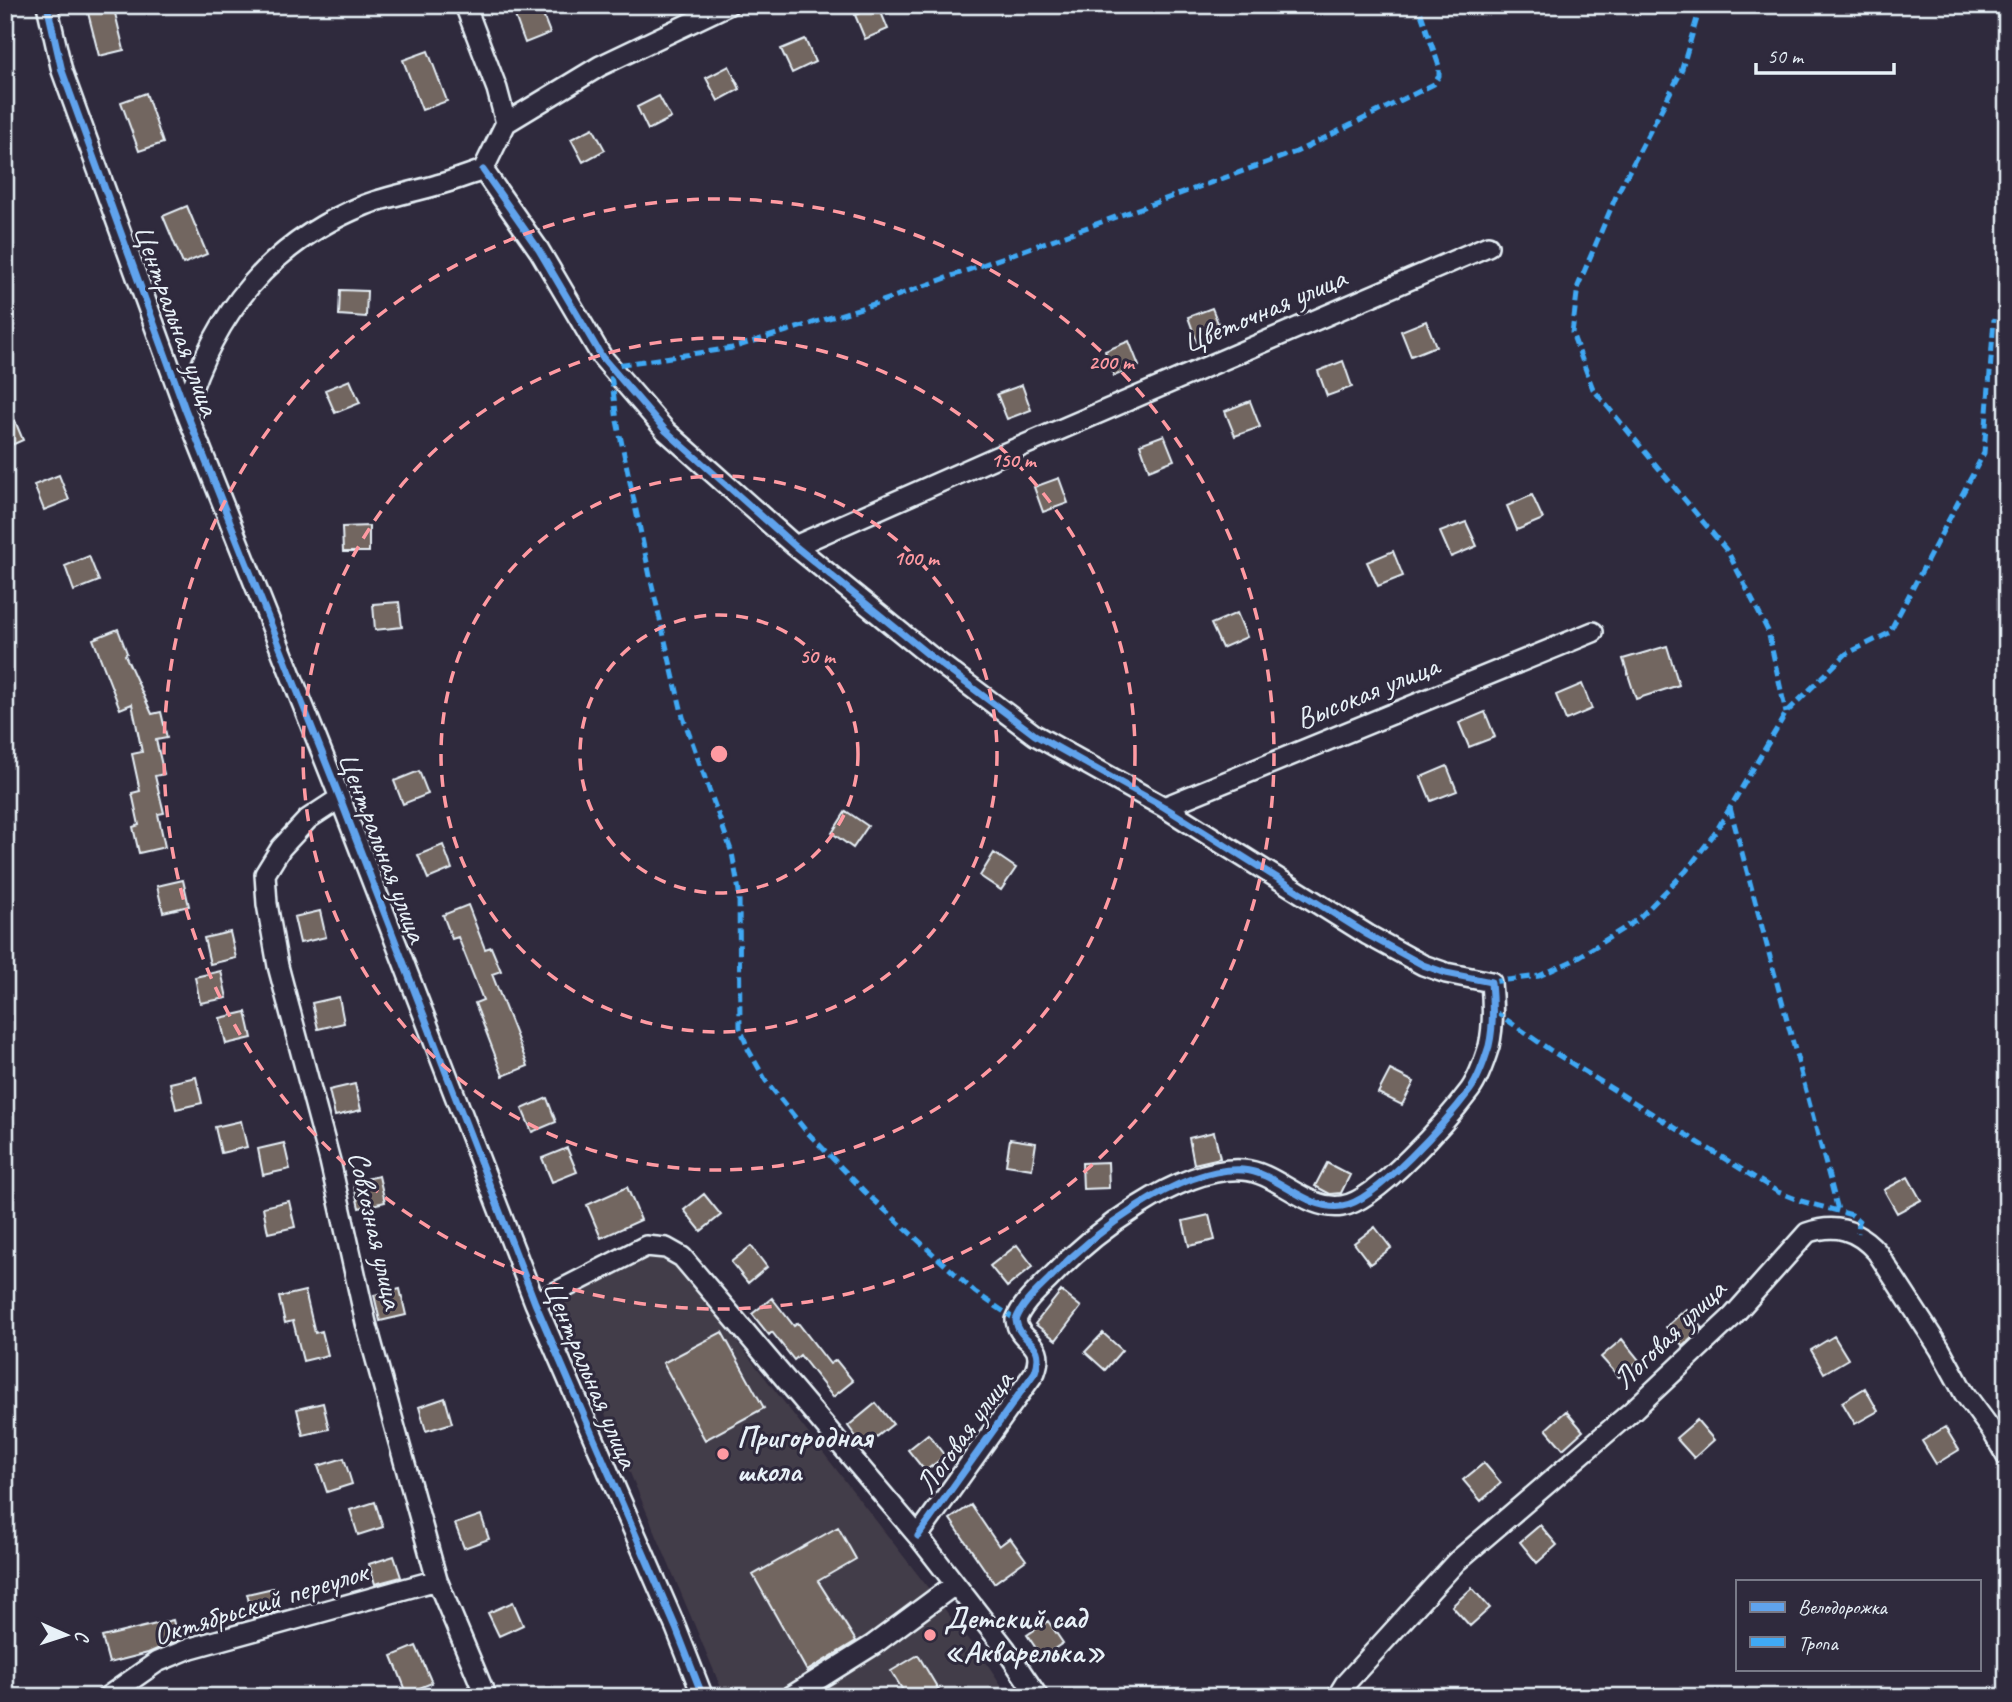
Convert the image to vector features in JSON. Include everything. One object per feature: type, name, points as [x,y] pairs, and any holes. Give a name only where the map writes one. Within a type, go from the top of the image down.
[{"type":"street","name":"Центральная улица","points":[[47,5],[62,71],[185,409],[340,798],[535,1303],[676,1628],[703,1697]]},
{"type":"street","points":[[466,5],[497,89],[506,123]]},
{"type":"street","points":[[185,409],[195,377],[214,336],[239,296],[269,266],[310,234],[337,217],[368,204],[483,170],[506,123],[600,66],[728,5]]},
{"type":"street","points":[[483,170],[539,250],[603,358],[666,431],[795,546],[930,656],[1035,735],[1164,807]]},
{"type":"street","name":"Цветочная улица","points":[[795,546],[1488,246]]},
{"type":"street","name":"Высокая улица","points":[[1164,807],[1593,632]]},
{"type":"street","name":"Совхозная улица","points":[[340,798],[308,819],[281,848],[265,874],[267,904],[278,966],[330,1161],[366,1323],[437,1580],[486,1697]]},
{"type":"street","name":"Логовая улица","points":[[918,1536],[1035,1372],[1039,1355],[1019,1330],[1016,1320],[1024,1305],[1075,1251],[1127,1213],[1164,1192],[1189,1181],[1232,1170],[1255,1172],[1328,1206],[1350,1205],[1391,1175],[1431,1134],[1472,1087],[1489,1046],[1494,1011],[1491,982],[1446,973],[1405,957],[1164,807]]},
{"type":"street","name":"Логовая улица","points":[[1337,1697],[1345,1684],[1456,1562],[1632,1412],[1732,1317],[1807,1233],[1821,1228],[1846,1229],[1858,1233],[1873,1246],[2007,1457]]},
{"type":"street","name":"Центральная улица","points":[[535,1303],[646,1246],[666,1248],[682,1258],[918,1536],[1005,1648],[1038,1697]]},
{"type":"street","name":"Октябрьский переулок","points":[[107,1697],[157,1662],[191,1648],[437,1580]]},
{"type":"street","points":[[790,1697],[873,1645],[954,1585]]},
{"type":"shaded area","name":"Пригородная школа","points":[[646,1254],[672,1258],[988,1665],[1009,1697],[725,1697],[558,1303]]},
{"type":"building","points":[[86,5],[113,5],[124,50],[99,56]]},
{"type":"building","points":[[511,5],[539,5],[550,33],[525,43]]},
{"type":"building","points":[[878,5],[888,29],[865,39],[855,15]]},
{"type":"building","points":[[805,39],[815,62],[792,73],[781,49]]},
{"type":"building","points":[[428,51],[447,101],[422,110],[403,60]]},
{"type":"building","points":[[729,66],[740,89],[718,101],[706,78]]},
{"type":"building","points":[[146,93],[163,143],[139,151],[121,102]]},
{"type":"building","points":[[659,96],[671,118],[648,130],[637,107]]},
{"type":"building","points":[[593,128],[605,150],[583,162],[571,139]]},
{"type":"building","points":[[187,206],[207,254],[183,264],[163,216]]},
{"type":"building","points":[[340,290],[367,291],[366,317],[339,315]]},
{"type":"building","points":[[1212,308],[1222,333],[1197,342],[1188,317]]},
{"type":"building","points":[[1426,321],[1436,346],[1411,356],[1401,331]]},
{"type":"building","points":[[1129,341],[1139,366],[1114,376],[1105,351]]},
{"type":"building","points":[[1343,361],[1352,387],[1327,396],[1318,371]]},
{"type":"building","points":[[350,380],[360,403],[335,413],[325,390]]},
{"type":"building","points":[[1022,385],[1031,410],[1007,419],[997,394]]},
{"type":"building","points":[[5,397],[23,440],[5,448]]},
{"type":"building","points":[[1250,401],[1260,427],[1235,436],[1225,411]]},
{"type":"building","points":[[1164,435],[1174,460],[1149,470],[1140,444]]},
{"type":"building","points":[[59,475],[69,500],[44,510],[34,485]]},
{"type":"building","points":[[1059,478],[1068,503],[1043,512],[1034,487]]},
{"type":"building","points":[[1532,495],[1543,519],[1517,530],[1507,506]]},
{"type":"building","points":[[1466,522],[1477,546],[1451,557],[1440,532]]},
{"type":"building","points":[[369,526],[369,552],[343,552],[342,527]]},
{"type":"building","points":[[1393,551],[1403,576],[1378,586],[1367,562]]},
{"type":"building","points":[[89,556],[99,581],[74,591],[65,566]]},
{"type":"building","points":[[399,602],[402,627],[375,630],[373,604]]},
{"type":"building","points":[[1237,613],[1247,637],[1222,648],[1211,624]]},
{"type":"building","points":[[118,629],[127,653],[125,655],[152,714],[161,712],[167,738],[156,740],[164,774],[155,776],[164,813],[158,814],[165,847],[139,853],[133,827],[139,825],[132,793],[140,791],[132,754],[142,752],[132,704],[120,709],[93,639]]},
{"type":"building","points":[[1667,646],[1679,685],[1636,699],[1623,659]]},
{"type":"building","points":[[1582,684],[1592,709],[1566,720],[1556,695]]},
{"type":"building","points":[[1485,712],[1495,737],[1469,747],[1459,723]]},
{"type":"building","points":[[1447,766],[1457,791],[1431,801],[1421,777]]},
{"type":"building","points":[[419,771],[428,794],[403,804],[394,781]]},
{"type":"building","points":[[846,811],[868,826],[853,848],[832,833]]},
{"type":"building","points":[[443,845],[452,869],[428,879],[418,855]]},
{"type":"building","points":[[994,853],[1016,868],[1001,890],[980,876]]},
{"type":"building","points":[[183,880],[189,906],[163,912],[157,886]]},
{"type":"building","points":[[468,905],[485,949],[491,947],[501,971],[492,974],[528,1066],[503,1076],[475,1003],[483,1000],[458,937],[452,939],[443,915]]},
{"type":"building","points":[[320,911],[326,937],[300,943],[294,917]]},
{"type":"building","points":[[230,932],[236,958],[210,964],[204,938]]},
{"type":"building","points":[[221,971],[227,998],[200,1003],[195,977]]},
{"type":"building","points":[[339,997],[344,1023],[318,1029],[312,1003]]},
{"type":"building","points":[[246,1012],[252,1038],[226,1044],[220,1018]]},
{"type":"building","points":[[1390,1070],[1414,1082],[1402,1105],[1378,1093]]},
{"type":"building","points":[[196,1077],[202,1103],[176,1109],[170,1083]]},
{"type":"building","points":[[355,1084],[361,1110],[335,1116],[329,1090]]},
{"type":"building","points":[[547,1098],[556,1122],[532,1132],[522,1109]]},
{"type":"building","points":[[241,1121],[247,1147],[221,1153],[215,1127]]},
{"type":"building","points":[[1214,1132],[1220,1158],[1194,1164],[1189,1138]]},
{"type":"building","points":[[1010,1139],[1036,1143],[1032,1169],[1006,1165]]},
{"type":"building","points":[[284,1143],[290,1169],[263,1175],[258,1149]]},
{"type":"building","points":[[567,1148],[577,1172],[552,1182],[542,1158]]},
{"type":"building","points":[[1108,1162],[1109,1188],[1083,1189],[1082,1163]]},
{"type":"building","points":[[1327,1163],[1350,1175],[1341,1193],[1330,1194],[1315,1186]]},
{"type":"building","points":[[379,1176],[385,1202],[359,1208],[353,1182]]},
{"type":"building","points":[[1908,1177],[1921,1200],[1897,1213],[1884,1190]]},
{"type":"building","points":[[627,1187],[641,1220],[601,1238],[587,1205]]},
{"type":"building","points":[[704,1194],[721,1215],[701,1231],[684,1210]]},
{"type":"building","points":[[289,1201],[295,1227],[268,1233],[263,1207]]},
{"type":"building","points":[[1209,1215],[1215,1240],[1189,1246],[1183,1221]]},
{"type":"building","points":[[1375,1227],[1391,1248],[1370,1264],[1354,1243]]},
{"type":"building","points":[[1017,1245],[1033,1266],[1007,1287],[990,1266]]},
{"type":"building","points":[[751,1246],[767,1267],[748,1283],[731,1262]]},
{"type":"building","points":[[400,1289],[406,1315],[380,1321],[374,1295]]},
{"type":"building","points":[[305,1291],[315,1333],[322,1331],[328,1355],[303,1361],[293,1321],[285,1323],[279,1297]]},
{"type":"building","points":[[1061,1291],[1081,1307],[1056,1340],[1035,1324]]},
{"type":"building","points":[[772,1298],[794,1326],[798,1323],[830,1364],[836,1360],[853,1381],[833,1397],[800,1355],[794,1360],[772,1332],[769,1335],[752,1314]]},
{"type":"building","points":[[1686,1309],[1703,1328],[1683,1346],[1666,1327]]},
{"type":"building","points":[[722,1332],[764,1408],[705,1440],[663,1363]]},
{"type":"building","points":[[1103,1333],[1122,1350],[1105,1370],[1085,1352]]},
{"type":"building","points":[[1834,1336],[1848,1359],[1824,1373],[1811,1350]]},
{"type":"building","points":[[1622,1339],[1639,1360],[1619,1377],[1601,1357]]},
{"type":"building","points":[[1865,1388],[1878,1411],[1855,1424],[1842,1402]]},
{"type":"building","points":[[445,1398],[452,1423],[426,1431],[419,1407]]},
{"type":"building","points":[[323,1403],[329,1429],[303,1435],[297,1409]]},
{"type":"building","points":[[876,1403],[893,1424],[864,1447],[848,1426]]},
{"type":"building","points":[[1566,1411],[1583,1431],[1563,1449],[1546,1429]]},
{"type":"building","points":[[1697,1420],[1714,1440],[1694,1458],[1676,1438]]},
{"type":"building","points":[[1945,1427],[1959,1450],[1936,1464],[1922,1441]]},
{"type":"building","points":[[928,1434],[945,1456],[925,1471],[908,1450]]},
{"type":"building","points":[[344,1458],[352,1484],[327,1492],[318,1466]]},
{"type":"building","points":[[1484,1463],[1501,1483],[1481,1501],[1463,1480]]},
{"type":"building","points":[[375,1502],[383,1527],[358,1535],[350,1510]]},
{"type":"building","points":[[971,1505],[999,1546],[1010,1538],[1026,1560],[994,1583],[950,1519]]},
{"type":"building","points":[[481,1515],[489,1539],[464,1548],[455,1524]]},
{"type":"building","points":[[1540,1525],[1557,1545],[1537,1563],[1520,1542]]},
{"type":"building","points":[[838,1527],[856,1559],[818,1581],[856,1641],[807,1671],[753,1575]]},
{"type":"building","points":[[394,1556],[401,1577],[375,1584],[369,1564]]},
{"type":"building","points":[[273,1588],[279,1611],[253,1618],[247,1594]]},
{"type":"building","points":[[1472,1588],[1490,1608],[1470,1626],[1452,1606]]},
{"type":"building","points":[[513,1602],[523,1625],[499,1636],[488,1613]]},
{"type":"building","points":[[173,1620],[178,1640],[148,1653],[109,1663],[102,1637]]},
{"type":"building","points":[[1048,1621],[1063,1643],[1042,1657],[1027,1635]]},
{"type":"building","points":[[416,1646],[432,1683],[407,1693],[392,1656]]},
{"type":"building","points":[[918,1655],[943,1697],[907,1697],[891,1671]]},
{"type":"marked path","points":[[1016,1320],[975,1292],[865,1192],[806,1131],[766,1081],[748,1049],[740,1027],[739,891],[732,853],[683,717],[617,421],[610,366],[732,348],[874,304],[1296,152],[1434,84],[1439,76],[1439,66],[1418,5]]},
{"type":"marked path","points":[[1701,5],[1681,72],[1617,194],[1578,286],[1572,333],[1593,389],[1728,552],[1768,631],[1786,713]]},
{"type":"marked path","points":[[1491,982],[1539,976],[1572,961],[1637,920],[1686,871],[1715,833],[1786,713],[1846,654],[1889,633],[1984,453],[1994,319]]},
{"type":"marked path","points":[[1730,808],[1838,1210]]},
{"type":"marked path","points":[[1494,1011],[1550,1050],[1778,1192],[1852,1215],[1859,1221],[1858,1233]]},
{"type":"cycle path","points":[[47,5],[62,71],[185,409],[340,798],[535,1303],[676,1628],[703,1697]]},
{"type":"cycle path","points":[[483,170],[539,250],[602,357],[666,431],[795,546],[930,656],[1035,735],[1164,807],[1368,935],[1423,965],[1446,973],[1491,982],[1491,1038],[1473,1085],[1411,1157],[1373,1190],[1356,1201],[1342,1206],[1329,1206],[1316,1203],[1256,1172],[1218,1172],[1192,1179],[1138,1206],[1067,1262],[1030,1298],[1016,1320],[1018,1328],[1038,1354],[1035,1372],[918,1536]]},
{"type":"place","name":"Пригородная школа","points":[[723,1454]]},
{"type":"place","name":"Детский сад «Акварелька»","points":[[930,1635]]}]
